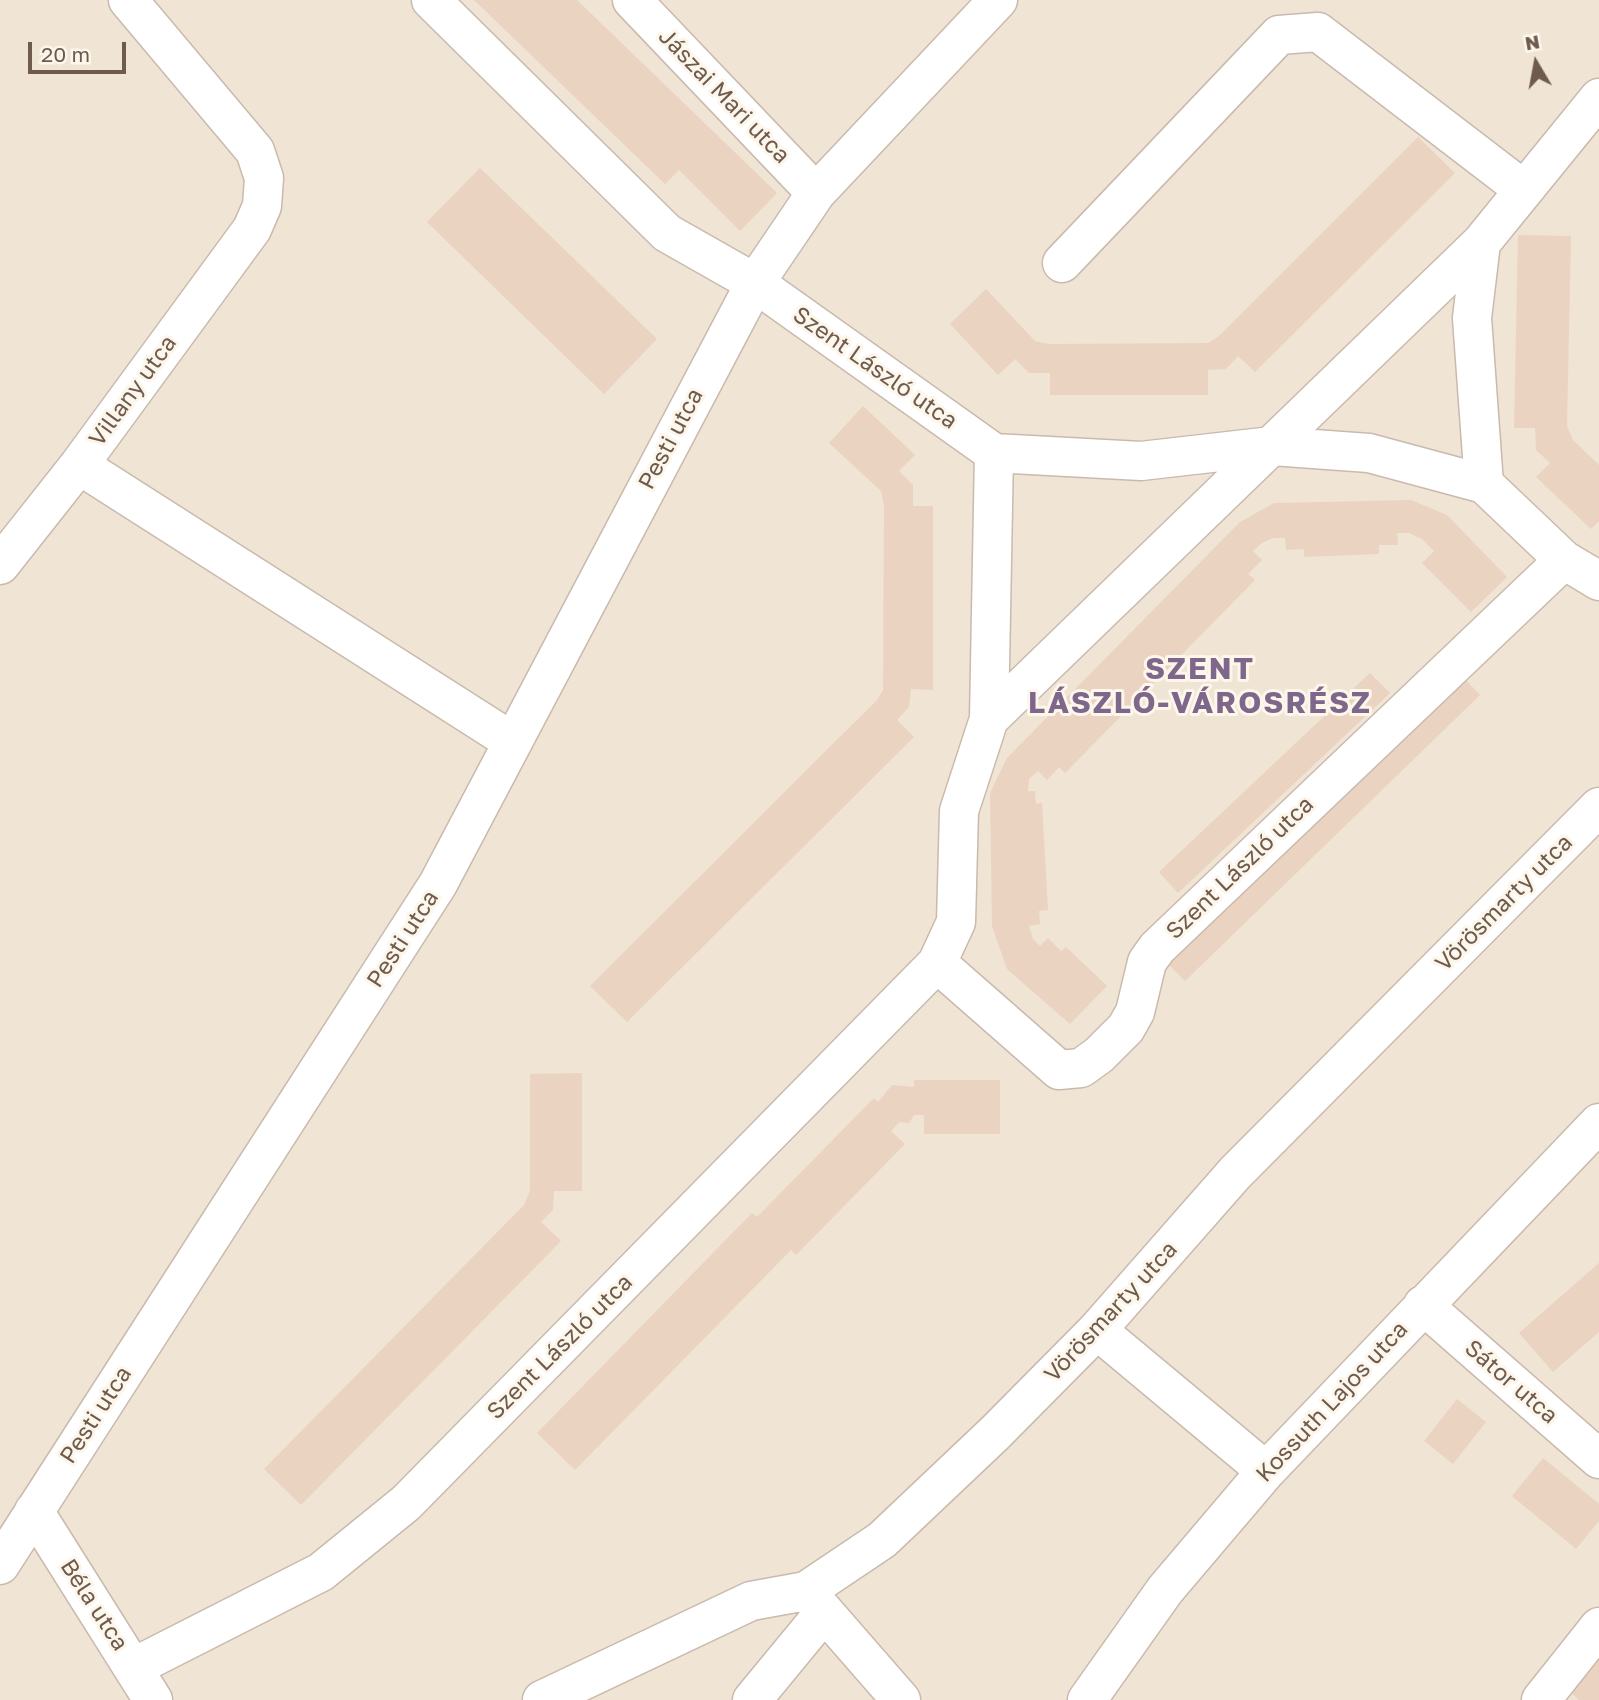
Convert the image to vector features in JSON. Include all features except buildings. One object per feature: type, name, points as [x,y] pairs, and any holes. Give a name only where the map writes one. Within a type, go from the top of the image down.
[{"type":"street","name":"Villany utca","points":[[128,0],[256,151],[264,178],[262,206],[252,229],[79,465],[513,741]]},
{"type":"street","points":[[431,0],[667,233],[755,283]]},
{"type":"street","name":"Jászai Mari utca","points":[[632,0],[816,192]]},
{"type":"street","name":"Pesti utca","points":[[0,1565],[438,884],[755,283],[816,192],[998,0]]},
{"type":"street","points":[[1062,263],[1279,35],[1318,32],[1524,190]]},
{"type":"street","name":"Szent László utca","points":[[989,719],[1481,243],[1599,98]]},
{"type":"street","points":[[1481,243],[1472,318],[1484,484]]},
{"type":"street","name":"Szent László utca","points":[[134,1667],[321,1572],[406,1503],[937,963],[956,922],[959,811],[989,719],[994,453],[755,283]]},
{"type":"street","points":[[994,453],[1141,461],[1272,446],[1370,453],[1484,484],[1564,560],[1599,581]]},
{"type":"street","points":[[0,565],[79,465]]},
{"type":"street","name":"Szent László utca","points":[[937,963],[1059,1070],[1081,1068],[1099,1055],[1126,1028],[1135,1012],[1147,962],[1157,948],[1564,560]]},
{"type":"street","name":"Vörösmarty utca","points":[[542,1700],[751,1601],[815,1602],[995,1433],[1097,1330],[1235,1173],[1599,807]]},
{"type":"street","name":"Kossuth Lajos utca","points":[[1087,1700],[1165,1590],[1266,1471],[1599,1123]]},
{"type":"street","name":"Sátor utca","points":[[1423,1305],[1599,1459]]},
{"type":"street","points":[[1097,1330],[1266,1471]]},
{"type":"street","name":"Béla utca","points":[[34,1511],[153,1700]]},
{"type":"street","points":[[752,1700],[815,1602],[901,1700]]},
{"type":"street","points":[[1541,1700],[1599,1627]]},
{"type":"shaded area","points":[[0,0],[1599,0],[1599,1700],[0,1700]]},
{"type":"district","name":"SZENT LÁSZLÓ-VÁROSRÉSZ","points":[[1200,686]]}]
